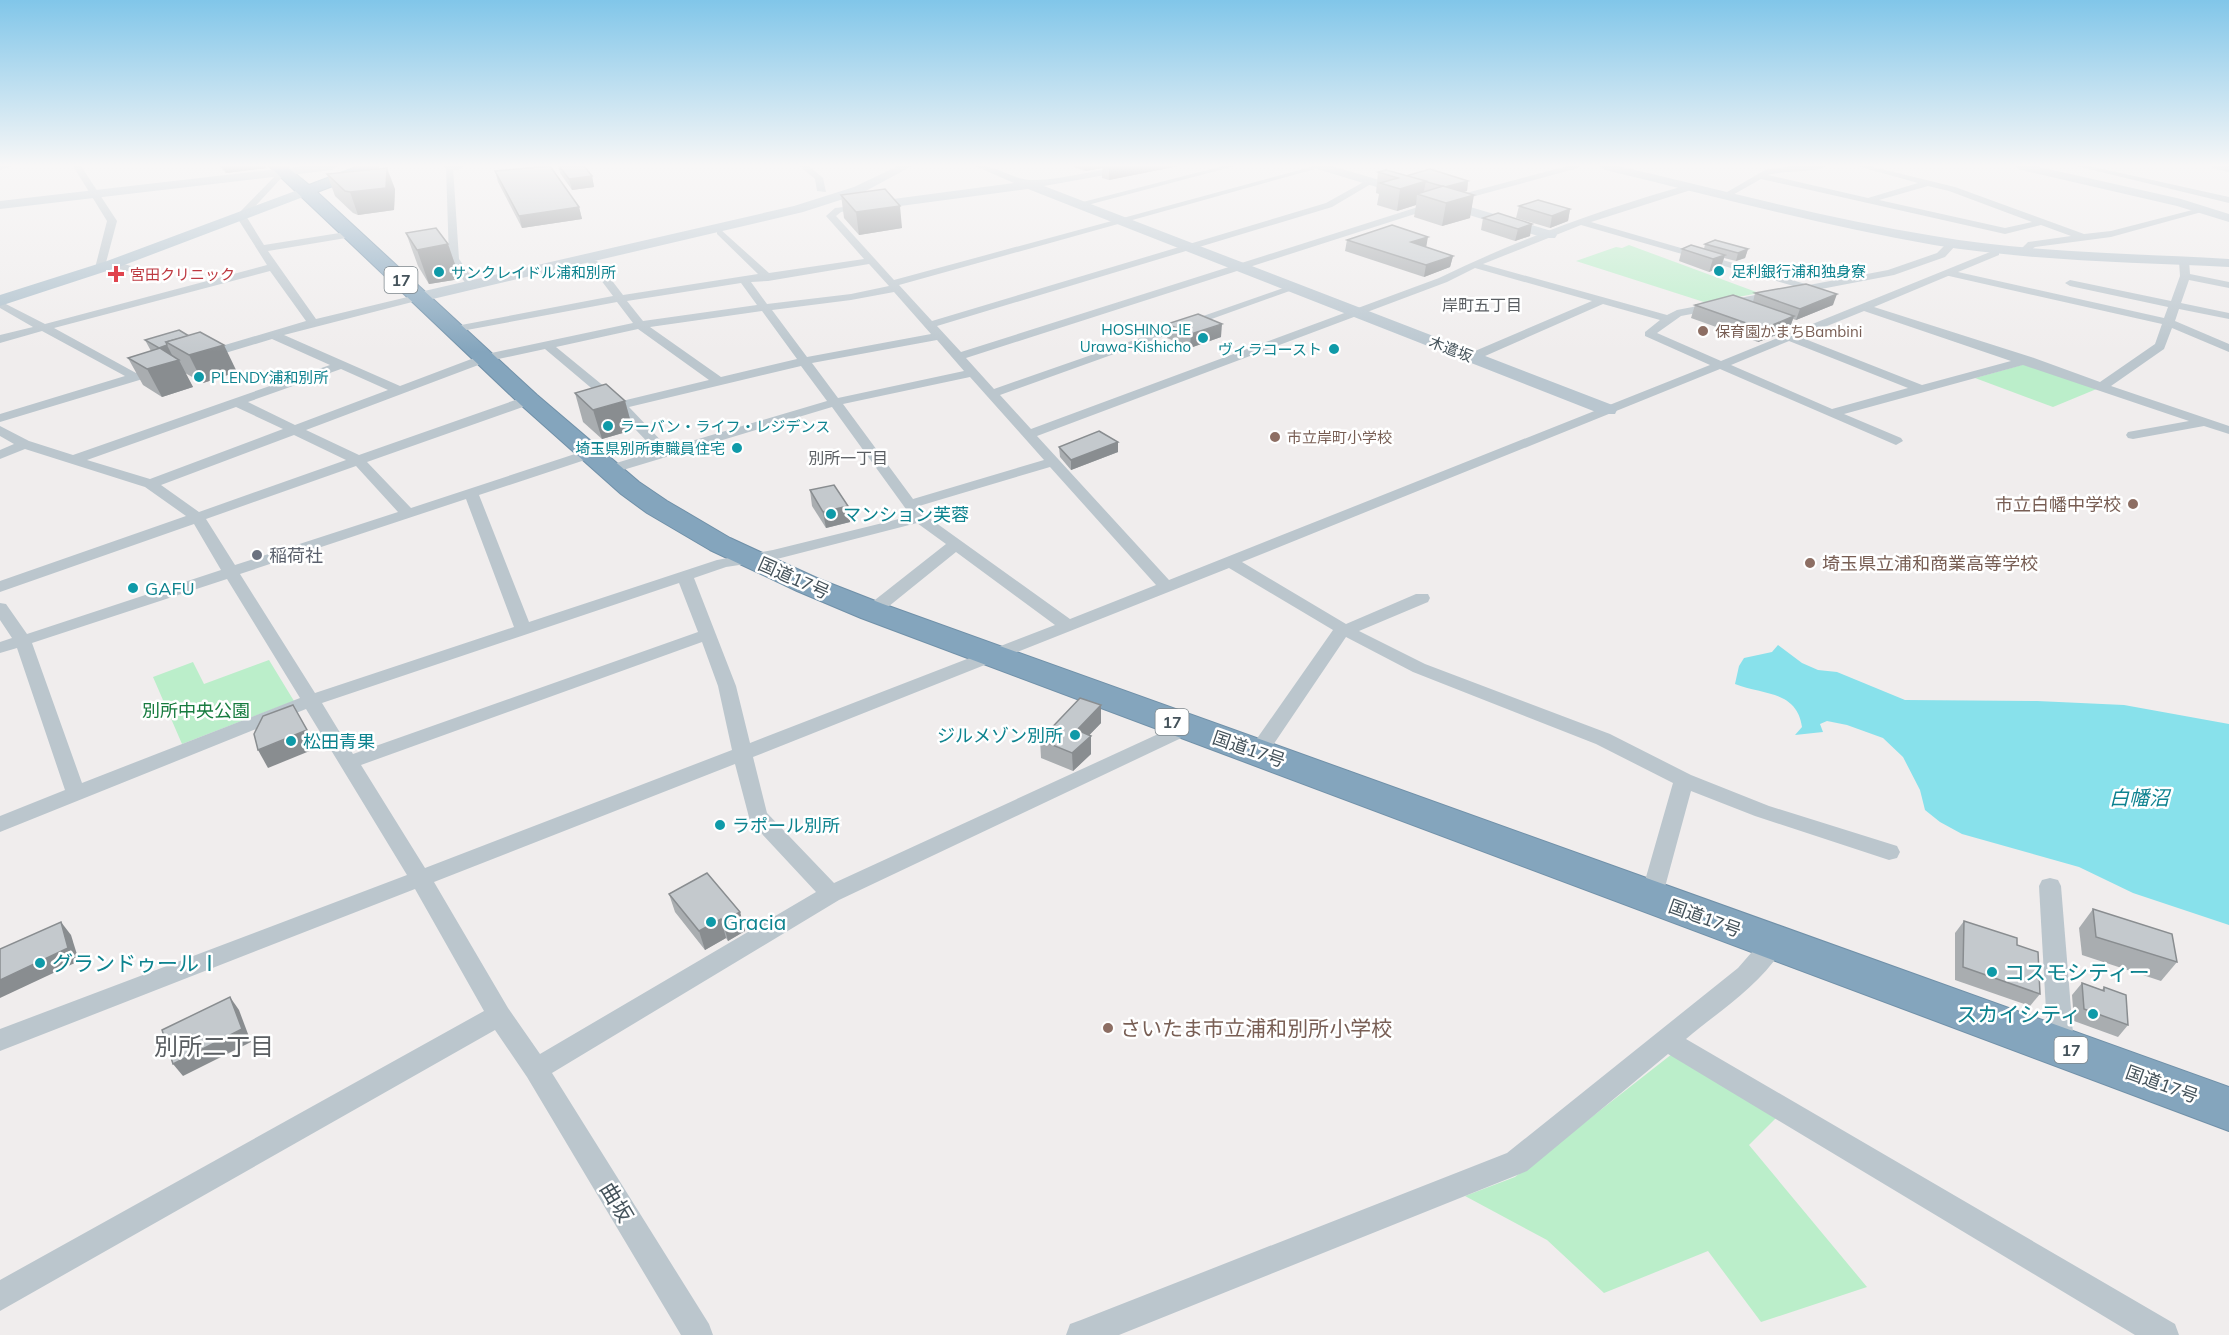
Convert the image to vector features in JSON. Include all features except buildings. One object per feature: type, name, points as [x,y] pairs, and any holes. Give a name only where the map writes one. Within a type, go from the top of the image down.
[{"type":"highway","name":"国道17号","points":[[346,228],[598,462],[657,507],[749,558],[807,585],[872,611],[1773,944],[2061,1046],[2229,1109]]},
{"type":"main road","points":[[0,302],[208,228]]},
{"type":"street","points":[[111,228],[107,266],[138,271],[151,279]]},
{"type":"street","points":[[248,228],[272,267],[314,323]]},
{"type":"street","points":[[454,228],[454,259],[472,285]]},
{"type":"street","points":[[197,517],[150,484],[24,444],[1,421],[273,334],[420,297],[715,228]]},
{"type":"street","points":[[472,285],[593,263],[735,228]]},
{"type":"street","points":[[841,228],[1167,588]]},
{"type":"street","points":[[150,484],[486,358],[640,325],[764,308],[895,286],[1097,228]]},
{"type":"street","name":"木遣坂","points":[[1142,228],[1608,410]]},
{"type":"street","points":[[929,325],[1252,228]]},
{"type":"street","points":[[958,357],[1360,228]]},
{"type":"street","points":[[1528,228],[1550,235]]},
{"type":"street","points":[[1029,434],[1443,280],[1494,255],[1566,228]]},
{"type":"street","points":[[1603,228],[1808,287]]},
{"type":"street","points":[[1871,228],[1952,244],[1994,249],[2229,263]]},
{"type":"street","points":[[1992,228],[2041,243]]},
{"type":"street","points":[[2005,231],[2016,228]]},
{"type":"street","points":[[2060,228],[2085,238]]},
{"type":"street","points":[[2024,251],[2031,244],[2085,238],[2133,228]]},
{"type":"street","points":[[720,232],[768,278]]},
{"type":"street","points":[[260,249],[352,234]]},
{"type":"street","points":[[1896,441],[1649,334],[1666,319],[1677,313],[1890,273],[1941,255],[1952,244]]},
{"type":"street","points":[[0,1040],[1167,588],[1718,365],[1787,329],[1807,330],[1948,273],[1995,253],[1994,249]]},
{"type":"street","points":[[456,329],[622,298],[768,278],[869,261]]},
{"type":"street","points":[[2103,386],[2160,346],[2185,276],[2184,261]]},
{"type":"street","points":[[593,263],[622,298],[640,325],[718,381]]},
{"type":"street","points":[[1474,265],[1666,319]]},
{"type":"street","points":[[0,339],[272,267]]},
{"type":"street","points":[[1948,273],[2168,322],[2229,348]]},
{"type":"street","points":[[2185,276],[2229,285]]},
{"type":"street","points":[[745,281],[916,511],[955,545],[1068,626]]},
{"type":"street","points":[[2070,284],[2229,316]]},
{"type":"street","points":[[991,394],[1293,288]]},
{"type":"street","points":[[1472,357],[1604,300]]},
{"type":"street","points":[[0,302],[43,328],[135,377]]},
{"type":"street","points":[[1728,302],[1750,310]]},
{"type":"street","points":[[1864,307],[2027,360],[2229,430]]},
{"type":"street","points":[[1787,329],[1922,389]]},
{"type":"street","points":[[273,334],[398,390]]},
{"type":"street","points":[[620,405],[805,361],[939,336]]},
{"type":"street","points":[[547,345],[620,405],[665,452]]},
{"type":"street","points":[[1831,413],[2027,360]]},
{"type":"street","points":[[73,460],[341,365]]},
{"type":"street","points":[[0,648],[471,494],[598,462],[665,452],[836,402],[972,373]]},
{"type":"street","points":[[0,587],[529,399]]},
{"type":"street","points":[[237,402],[357,460],[408,514]]},
{"type":"street","points":[[2133,435],[2229,417]]},
{"type":"street","points":[[0,454],[24,444]]},
{"type":"street","points":[[0,824],[310,701],[723,563],[773,555],[916,511],[1052,462]]},
{"type":"street","points":[[471,494],[524,630]]},
{"type":"street","name":"曲坂","points":[[197,517],[420,878],[499,1015],[536,1069],[698,1335]]},
{"type":"street","points":[[872,611],[955,545]]},
{"type":"street","points":[[1230,562],[1344,630],[1419,668],[1603,738],[1684,780],[1762,812],[1889,852]]},
{"type":"street","points":[[684,576],[727,686],[757,816],[831,894]]},
{"type":"street","points":[[1258,752],[1344,630],[1422,598]]},
{"type":"street","points":[[0,608],[23,640],[76,794]]},
{"type":"street","points":[[347,763],[708,634]]},
{"type":"street","points":[[536,1069],[831,894],[1187,728]]},
{"type":"street","points":[[1651,898],[1684,780]]},
{"type":"street","points":[[2050,886],[2061,1046]]},
{"type":"street","points":[[1081,1335],[1517,1162],[1746,975],[1773,944]]},
{"type":"street","points":[[0,1296],[499,1015]]},
{"type":"street","points":[[1666,1040],[2164,1335]]},
{"type":"green space","points":[[1629,245],[1759,293],[1707,303],[1576,261],[1616,247],[1622,248]]},
{"type":"green space","points":[[2029,363],[2099,388],[2053,407],[1975,378]]},
{"type":"green space","name":"別所中央公園","points":[[269,660],[294,701],[182,744],[153,677],[193,662],[204,684]]},
{"type":"green space","points":[[1672,1054],[1777,1117],[1749,1145],[1867,1287],[1761,1322],[1708,1251],[1604,1293],[1547,1240],[1465,1196],[1515,1177]]},
{"type":"water","name":"白幡沼","points":[[1778,645],[1802,663],[1818,670],[1837,672],[1905,700],[2037,701],[2124,705],[2229,724],[2229,925],[2133,893],[2079,867],[1962,834],[1940,822],[1925,810],[1920,790],[1903,757],[1883,738],[1847,725],[1827,721],[1820,724],[1823,732],[1795,735],[1802,727],[1799,715],[1786,700],[1735,684],[1739,666],[1744,658],[1772,652]]},
{"type":"place","name":"足利銀行浦和独身寮","points":[[1719,271]]},
{"type":"place","name":"サンクレイドル浦和別所","points":[[439,272]]},
{"type":"place","name":"宮田クリニック","points":[[116,274]]},
{"type":"place","name":"保育園かまちBambini","points":[[1703,331]]},
{"type":"place","name":"HOSHINO-IE Urawa-Kishicho","points":[[1203,338]]},
{"type":"place","name":"ヴィラコースト","points":[[1334,349]]},
{"type":"place","name":"PLENDY浦和別所","points":[[199,377]]},
{"type":"place","name":"ラーバン・ライフ・レジデンス","points":[[608,426]]},
{"type":"place","name":"市立岸町小学校","points":[[1275,437]]},
{"type":"place","name":"埼玉県別所東職員住宅","points":[[737,448]]},
{"type":"place","name":"市立白幡中学校","points":[[2133,504]]},
{"type":"place","name":"マンション芙蓉","points":[[831,514]]},
{"type":"place","name":"稲荷社","points":[[257,555]]},
{"type":"place","name":"埼玉県立浦和商業高等学校","points":[[1810,563]]},
{"type":"place","name":"GAFU","points":[[133,588]]},
{"type":"place","name":"ジルメゾン別所","points":[[1075,735]]},
{"type":"place","name":"松田青果","points":[[291,741]]},
{"type":"place","name":"ラポール別所","points":[[720,825]]},
{"type":"place","name":"Gracia","points":[[711,922]]},
{"type":"place","name":"グランドゥールⅠ","points":[[40,963]]},
{"type":"place","name":"コスモシティー","points":[[1992,972]]},
{"type":"place","name":"スカイシティ","points":[[2093,1014]]},
{"type":"place","name":"さいたま市立浦和別所小学校","points":[[1108,1028]]},
{"type":"district","name":"岸町五丁目","points":[[1482,305]]},
{"type":"district","name":"別所一丁目","points":[[848,458]]},
{"type":"district","name":"別所二丁目","points":[[214,1046]]}]
